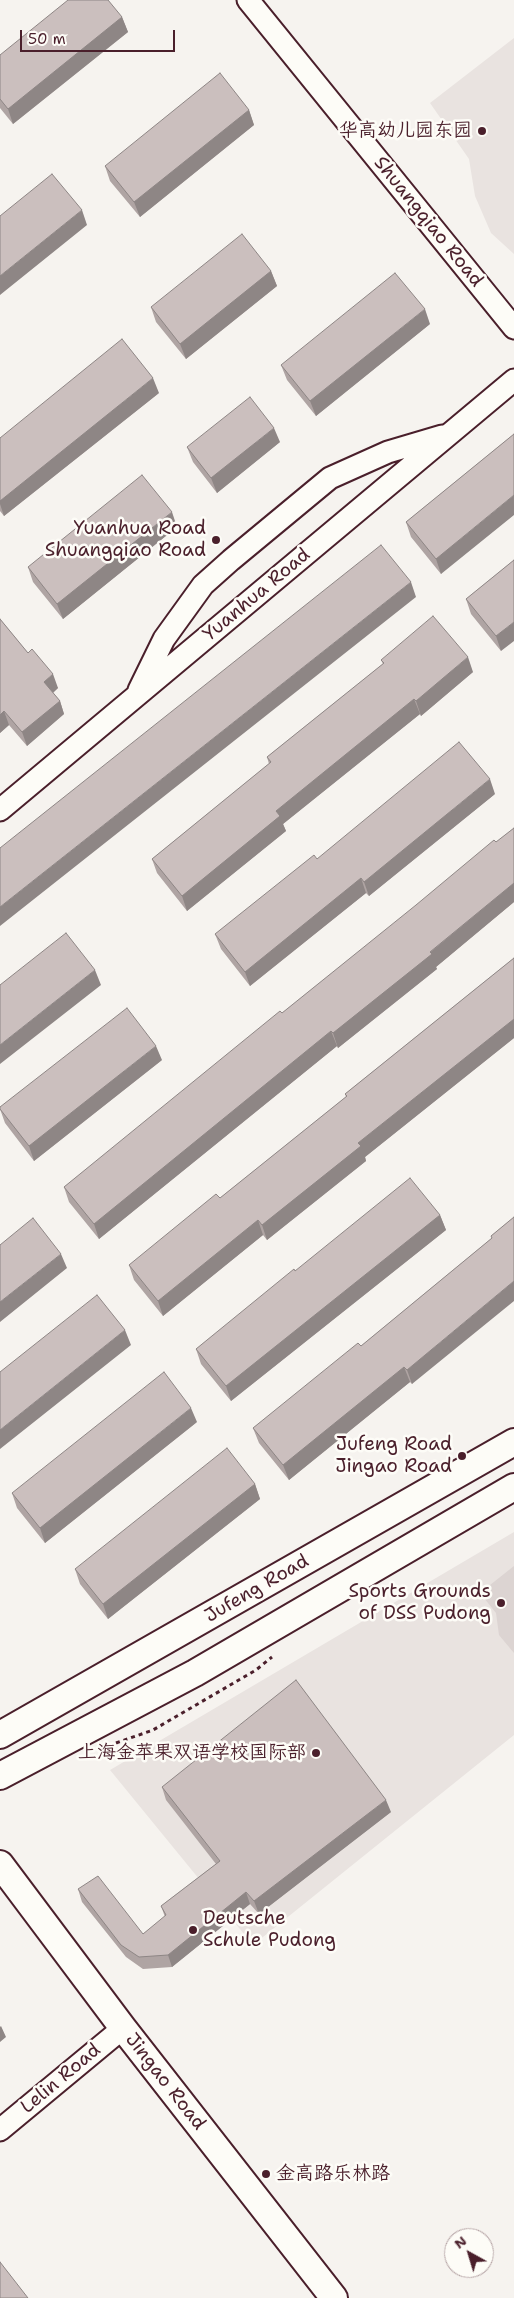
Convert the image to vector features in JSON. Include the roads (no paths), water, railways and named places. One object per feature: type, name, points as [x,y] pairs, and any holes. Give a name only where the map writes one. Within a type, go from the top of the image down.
[{"type":"main road","name":"Jufeng Road","points":[[0,1735],[514,1442]]},
{"type":"main road","points":[[0,1776],[195,1673],[514,1487]]},
{"type":"main road","name":"Jingao Road","points":[[0,1864],[123,2028],[334,2298]]},
{"type":"street","name":"Shuangqiao Road","points":[[248,0],[514,328]]},
{"type":"street","name":"Yuanhua Road","points":[[0,810],[514,380]]},
{"type":"street","points":[[135,697],[164,639],[203,585],[231,560],[330,478],[388,452],[450,434]]},
{"type":"street","name":"Lelin Road","points":[[0,2130],[123,2028]]},
{"type":"place","name":"华高幼儿园东园","points":[[482,131]]},
{"type":"place","name":"Yuanhua Road Shuangqiao Road","points":[[216,540]]},
{"type":"place","name":"Jufeng Road Jingao Road","points":[[462,1456]]},
{"type":"place","name":"Sports Grounds of DSS Pudong","points":[[501,1603]]},
{"type":"place","name":"上海金苹果双语学校国际部","points":[[316,1753]]},
{"type":"place","name":"Deutsche Schule Pudong","points":[[193,1930]]},
{"type":"place","name":"金高路乐林路","points":[[266,2174]]}]
